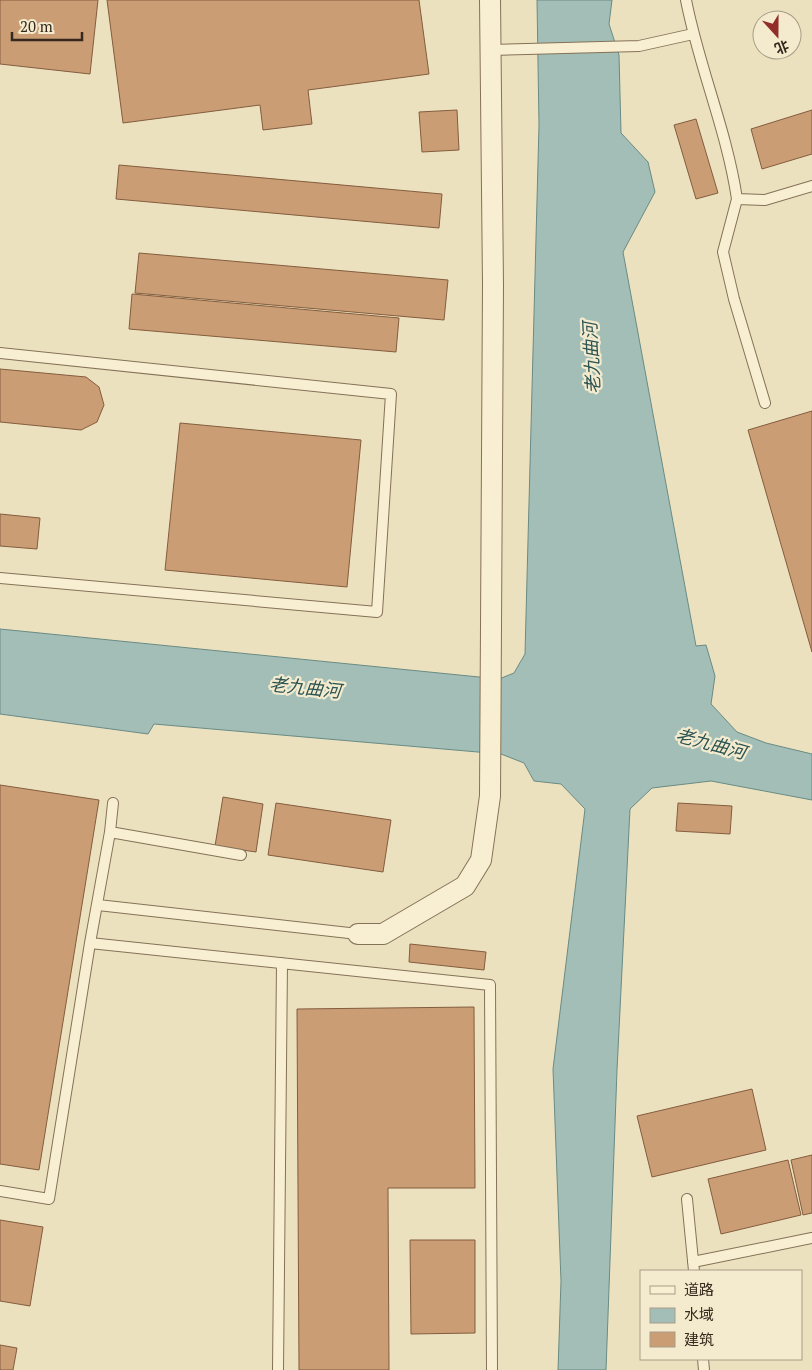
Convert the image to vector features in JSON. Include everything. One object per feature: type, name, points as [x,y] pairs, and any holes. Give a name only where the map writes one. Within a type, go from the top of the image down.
[{"type":"street","points":[[358,934],[383,934],[465,886],[481,860],[490,796],[493,285],[490,0]]},
{"type":"lane","points":[[686,0],[693,34],[732,167],[737,199],[723,252],[734,299],[765,403]]},
{"type":"lane","points":[[490,50],[639,46],[693,34]]},
{"type":"lane","points":[[737,199],[765,200],[812,186]]},
{"type":"lane","points":[[0,353],[391,394],[377,612],[0,578]]},
{"type":"lane","points":[[0,1191],[49,1199],[90,943],[110,832],[113,803]]},
{"type":"lane","points":[[110,832],[241,855]]},
{"type":"lane","points":[[98,905],[358,934]]},
{"type":"lane","points":[[90,943],[490,984],[492,1370]]},
{"type":"lane","points":[[278,1370],[282,963]]},
{"type":"lane","points":[[687,1199],[694,1267],[812,1238]]},
{"type":"water","name":"老九曲河","points":[[537,0],[612,0],[609,24],[619,55],[621,133],[648,162],[655,192],[623,252],[696,646],[706,645],[715,676],[711,704],[737,732],[766,743],[812,754],[812,800],[711,781],[652,788],[630,809],[617,1070],[606,1370],[558,1370],[561,1281],[553,1069],[585,809],[561,784],[534,781],[524,763],[501,754],[154,724],[148,734],[0,714],[0,629],[499,679],[514,673],[525,654],[539,125]]},
{"type":"building","points":[[0,0],[98,0],[90,74],[0,64]]},
{"type":"building","points":[[107,0],[419,0],[429,74],[308,90],[312,124],[263,130],[260,105],[123,123]]},
{"type":"building","points":[[457,110],[459,150],[422,152],[419,112]]},
{"type":"building","points":[[812,110],[812,154],[762,169],[751,129]]},
{"type":"building","points":[[696,119],[718,193],[696,199],[674,125]]},
{"type":"building","points":[[119,165],[442,194],[439,228],[116,199]]},
{"type":"building","points":[[139,253],[448,280],[444,320],[135,293]]},
{"type":"building","points":[[132,294],[399,318],[396,352],[129,329]]},
{"type":"building","points":[[0,369],[86,377],[99,387],[104,405],[97,422],[81,430],[0,422]]},
{"type":"building","points":[[812,411],[812,652],[748,430]]},
{"type":"building","points":[[180,423],[361,440],[347,587],[165,570]]},
{"type":"building","points":[[0,514],[40,518],[37,549],[0,546]]},
{"type":"building","points":[[0,785],[99,800],[39,1170],[0,1164]]},
{"type":"building","points":[[223,797],[263,804],[256,852],[215,846]]},
{"type":"building","points":[[276,803],[391,820],[383,872],[268,855]]},
{"type":"building","points":[[678,803],[732,806],[730,834],[676,831]]},
{"type":"building","points":[[410,944],[486,952],[484,970],[409,962]]},
{"type":"building","points":[[474,1007],[475,1188],[388,1188],[389,1370],[299,1370],[297,1009]]},
{"type":"building","points":[[752,1089],[766,1150],[652,1177],[637,1116]]},
{"type":"building","points":[[812,1155],[812,1213],[803,1215],[791,1160]]},
{"type":"building","points":[[788,1160],[801,1215],[721,1234],[708,1179]]},
{"type":"building","points":[[0,1220],[43,1227],[30,1306],[0,1301]]},
{"type":"building","points":[[410,1240],[475,1240],[475,1333],[411,1334]]},
{"type":"building","points":[[0,1345],[17,1348],[13,1370],[0,1370]]}]
